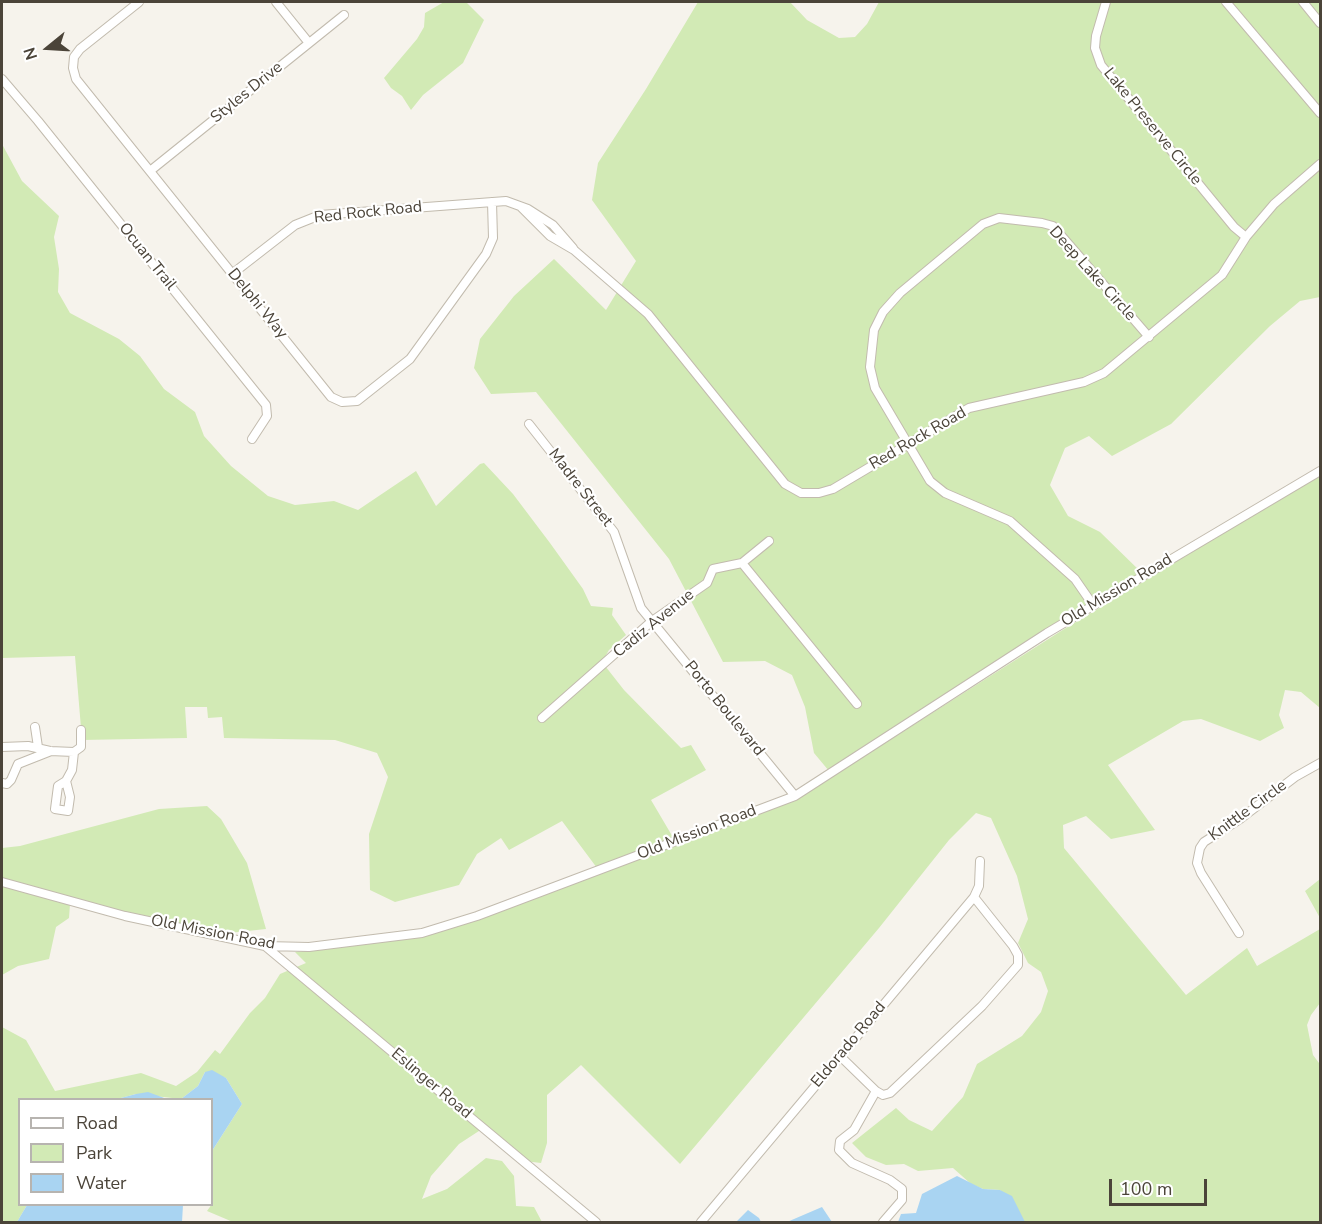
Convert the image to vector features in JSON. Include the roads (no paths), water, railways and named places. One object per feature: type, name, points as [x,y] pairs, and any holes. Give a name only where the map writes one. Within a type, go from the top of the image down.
[{"type":"street","name":"Delphi Way","points":[[139,2],[80,49],[74,57],[73,68],[76,79],[331,397],[342,402],[357,401],[410,359],[486,254],[493,238],[492,202]]},
{"type":"street","points":[[276,2],[309,43]]},
{"type":"street","name":"Lake Preserve Circle","points":[[1106,2],[1096,36],[1095,48],[1101,65],[1227,218],[1246,237]]},
{"type":"street","points":[[1226,2],[1320,113]]},
{"type":"street","points":[[1303,2],[1320,23]]},
{"type":"street","name":"Styles Drive","points":[[150,171],[344,15]]},
{"type":"street","name":"Ocuan Trail","points":[[2,79],[266,405],[267,416],[252,440]]},
{"type":"street","name":"Red Rock Road","points":[[522,207],[545,231],[574,250],[648,314],[785,484],[801,493],[819,493],[833,489],[969,408],[1084,382],[1104,373],[1221,275],[1246,237],[1274,204],[1320,164]]},
{"type":"street","name":"Red Rock Road","points":[[232,274],[295,225],[320,215],[506,201],[522,207],[553,225],[574,250]]},
{"type":"street","name":"Deep Lake Circle","points":[[1093,606],[1076,579],[1010,521],[945,493],[930,481],[875,388],[870,367],[874,330],[883,312],[900,293],[983,224],[999,218],[1053,226],[1149,337]]},
{"type":"street","points":[[545,231],[553,225]]},
{"type":"street","name":"Madre Street","points":[[529,424],[614,532],[634,594],[641,608],[652,621]]},
{"type":"street","name":"Old Mission Road","points":[[2,882],[125,916],[265,946],[309,947],[422,933],[477,916],[795,796],[1047,633],[1320,471]]},
{"type":"street","name":"Cadiz Avenue","points":[[542,718],[652,621],[706,583],[713,569],[742,563],[769,541]]},
{"type":"street","points":[[742,563],[857,704]]},
{"type":"street","name":"Porto Boulevard","points":[[652,621],[795,796]]},
{"type":"street","points":[[35,727],[38,747]]},
{"type":"street","points":[[2,747],[38,747],[51,751],[74,752],[81,747],[81,730]]},
{"type":"street","points":[[2,783],[7,784],[11,780],[18,765],[51,751]]},
{"type":"street","points":[[66,781],[72,770],[74,752]]},
{"type":"street","name":"Knittle Circle","points":[[1239,933],[1201,873],[1197,863],[1200,848],[1204,842],[1240,819],[1295,777],[1320,763]]},
{"type":"street","name":"Eldorado Road","points":[[701,1222],[974,897],[979,886],[980,861]]},
{"type":"street","points":[[840,1056],[876,1091],[883,1095],[890,1093],[982,1006],[1018,965],[1018,956],[1013,946],[974,897]]},
{"type":"street","name":"Eslinger Road","points":[[265,946],[596,1222]]},
{"type":"street","points":[[876,1091],[854,1130],[840,1141],[838,1150],[852,1163],[890,1180],[902,1189],[902,1200],[883,1222]]},
{"type":"water","points":[[212,1070],[226,1078],[242,1104],[213,1149],[213,1098],[182,1098],[198,1086],[205,1072]]},
{"type":"water","points":[[148,1092],[164,1098],[121,1098]]},
{"type":"water","points":[[957,1176],[983,1189],[1000,1190],[1012,1196],[1025,1222],[898,1222],[901,1214],[916,1213],[922,1194]]},
{"type":"water","points":[[26,1206],[183,1206],[182,1222],[17,1222]]},
{"type":"water","points":[[822,1207],[832,1222],[787,1222]]},
{"type":"water","points":[[748,1210],[759,1218],[761,1222],[736,1222]]}]
